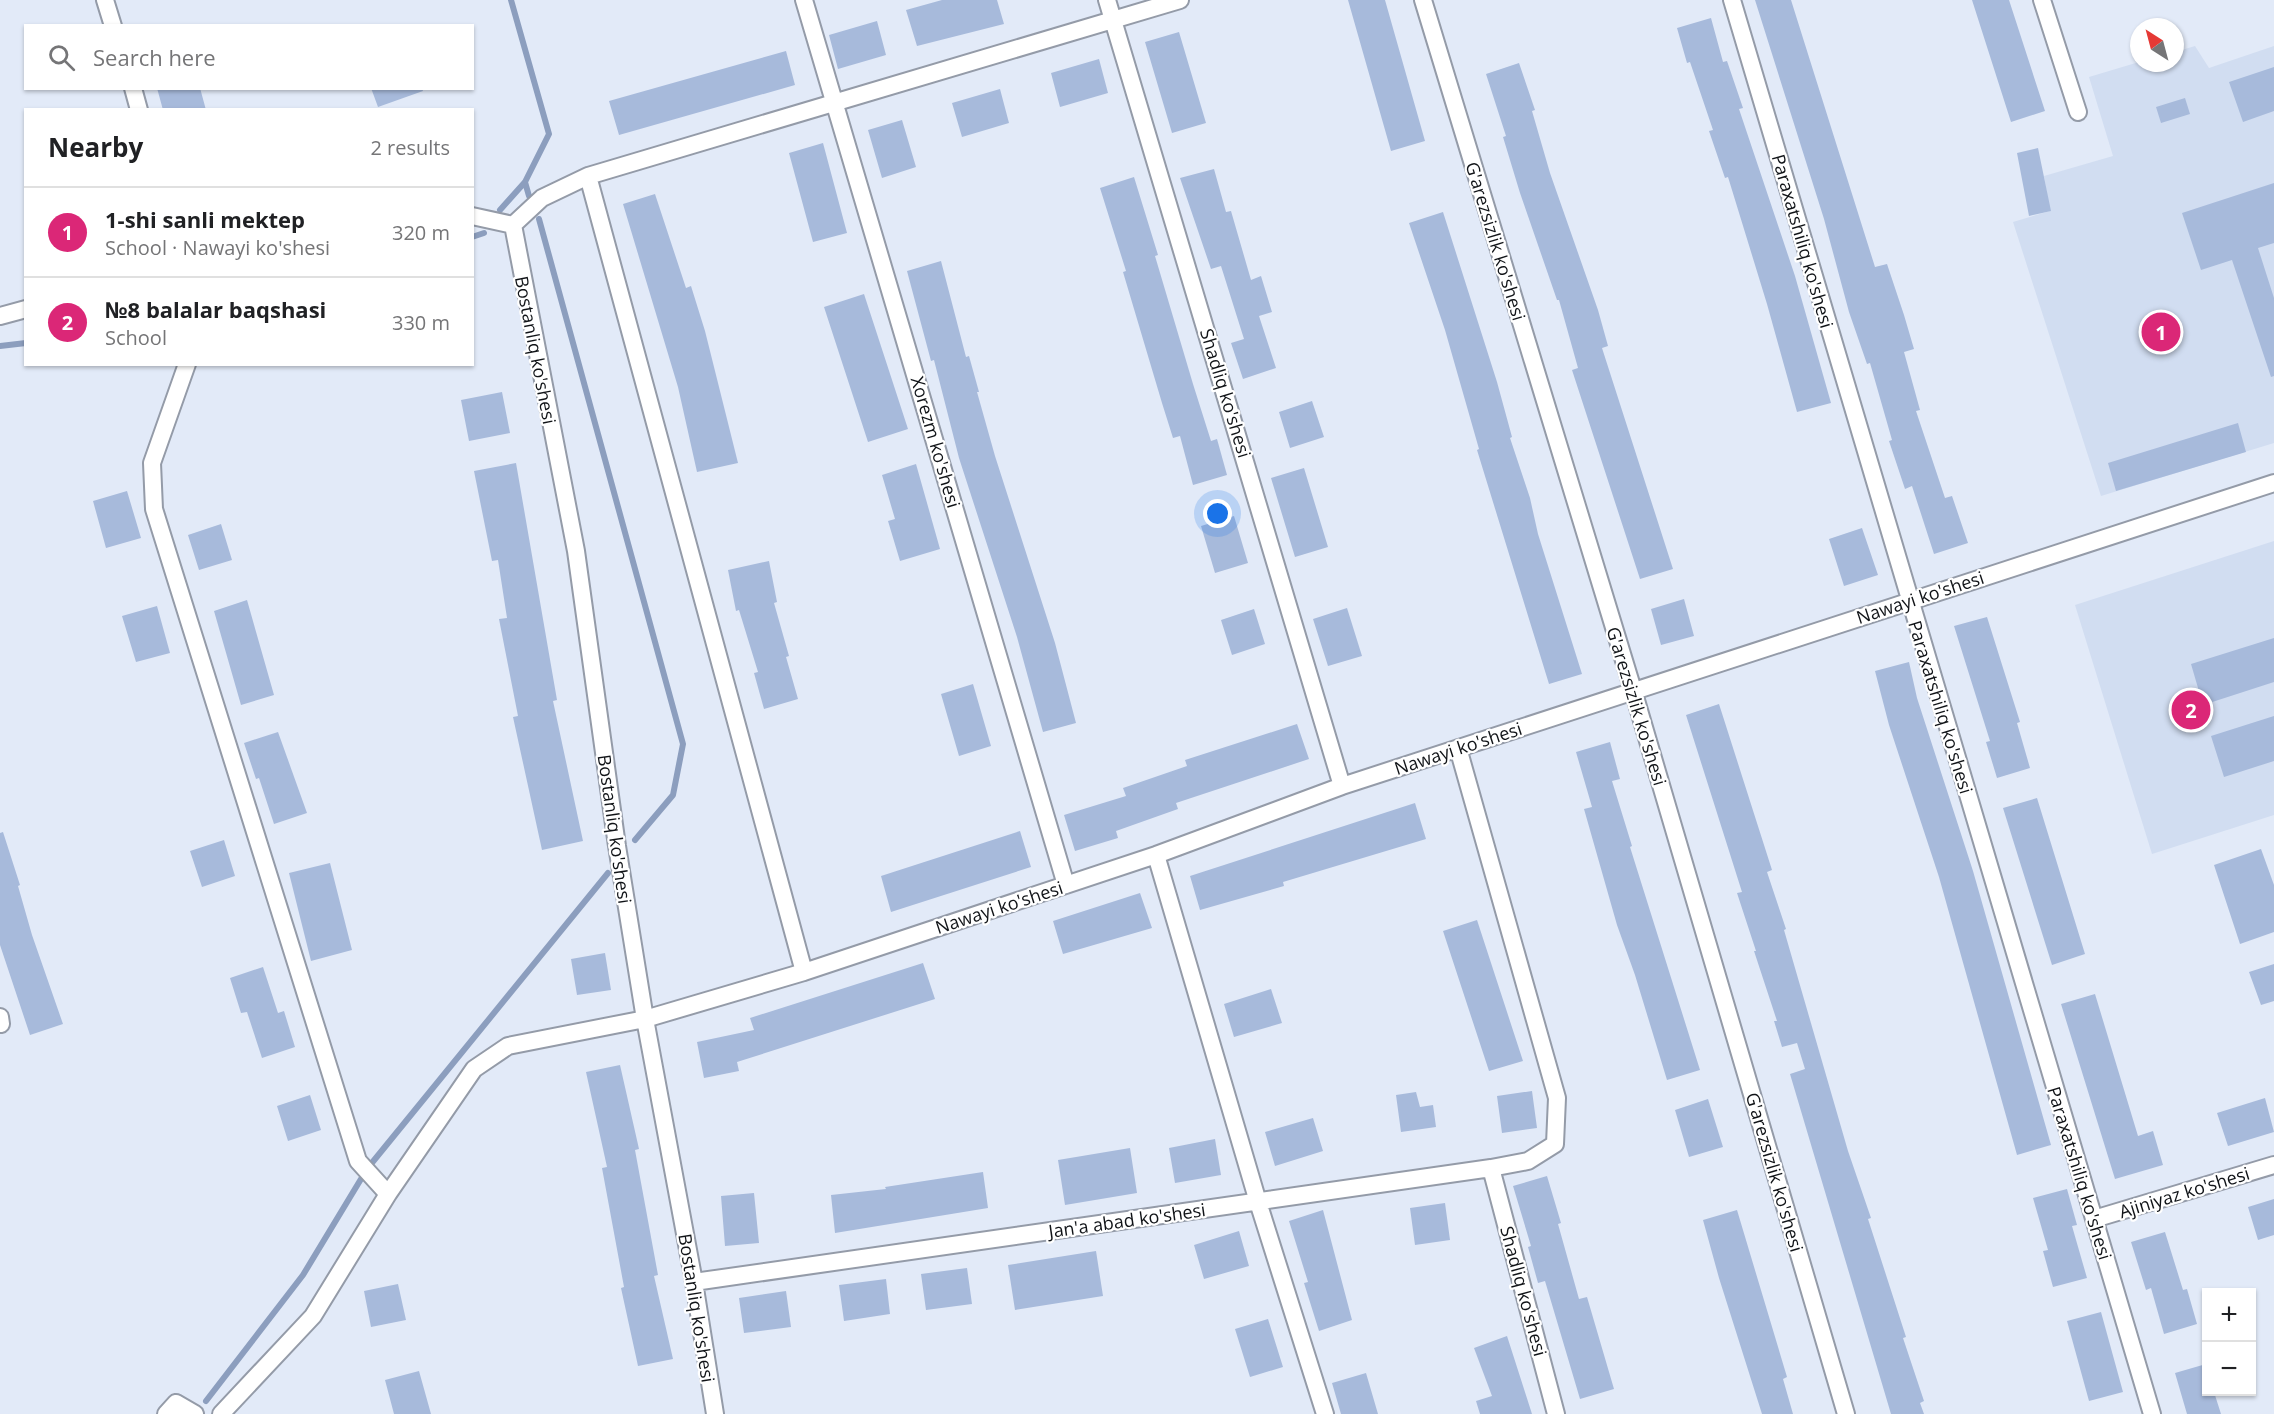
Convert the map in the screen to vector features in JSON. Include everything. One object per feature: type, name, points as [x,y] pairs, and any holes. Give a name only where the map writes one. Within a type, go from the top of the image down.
[{"type":"street","points":[[105,0],[112,24]]},
{"type":"street","name":"Xorezm ko'shesi","points":[[804,0],[1066,885]]},
{"type":"street","name":"Shadliq ko'shesi","points":[[1107,0],[1342,786]]},
{"type":"street","points":[[474,216],[513,225],[542,198],[588,176],[1180,0]]},
{"type":"street","name":"G'arezsizlik ko'shesi","points":[[1423,0],[1633,690],[1846,1414]]},
{"type":"street","name":"Paraxatshiliq ko'shesi","points":[[1732,0],[2152,1414]]},
{"type":"street","points":[[2042,0],[2078,112]]},
{"type":"street","points":[[134,90],[138,108]]},
{"type":"street","points":[[588,176],[804,972]]},
{"type":"street","name":"Bostanliq ko'shesi","points":[[513,225],[576,551],[617,846],[645,1019],[694,1282],[715,1414]]},
{"type":"street","points":[[0,316],[24,310]]},
{"type":"street","points":[[186,366],[152,463],[154,509],[358,1161],[388,1194]]},
{"type":"street","name":"Nawayi ko'shesi","points":[[221,1414],[313,1316],[388,1194],[474,1069],[508,1046],[645,1019],[804,972],[1156,855],[1342,786],[2274,483]]},
{"type":"street","name":"Jan'a abad ko'shesi","points":[[694,1282],[1491,1168],[1528,1161],[1555,1144],[1557,1098],[1458,748]]},
{"type":"street","points":[[1156,855],[1258,1202],[1325,1414]]},
{"type":"street","name":"Ajiniyaz ko'shesi","points":[[2094,1219],[2274,1165]]},
{"type":"street","name":"Shadliq ko'shesi","points":[[1491,1168],[1556,1414]]},
{"type":"street","points":[[166,1414],[176,1402],[195,1414]]},
{"type":"shaded area","points":[[2195,46],[2209,68],[2274,46],[2274,443],[2101,496],[2013,222],[2050,211],[2044,176],[2113,156],[2089,77],[2130,65],[2130,72],[2184,72],[2184,49]]},
{"type":"shaded area","points":[[2274,541],[2274,815],[2152,854],[2075,605]]},
{"type":"building","points":[[942,0],[997,0],[1004,24],[917,46],[906,10]]},
{"type":"building","points":[[1348,0],[1385,0],[1425,141],[1391,151]]},
{"type":"building","points":[[1755,0],[1791,0],[1875,267],[1887,264],[1904,315],[1914,349],[1904,352],[1920,410],[1916,411],[1945,498],[1952,496],[1968,543],[1934,554],[1912,486],[1905,489],[1889,441],[1892,440],[1870,363],[1867,364],[1849,312],[1824,219]]},
{"type":"building","points":[[1972,0],[2009,0],[2045,111],[2011,122]]},
{"type":"building","points":[[1711,18],[1723,62],[1727,61],[1743,108],[1739,109],[1795,276],[1831,403],[1797,412],[1728,177],[1725,178],[1709,131],[1713,130],[1690,62],[1687,63],[1677,28]]},
{"type":"building","points":[[877,21],[886,55],[838,69],[829,35]]},
{"type":"building","points":[[1179,32],[1206,123],[1172,133],[1145,42]]},
{"type":"building","points":[[786,51],[795,85],[619,135],[609,101]]},
{"type":"building","points":[[1099,59],[1108,93],[1060,107],[1051,73]]},
{"type":"building","points":[[1519,63],[1535,110],[1532,111],[1550,173],[1598,310],[1608,346],[1602,348],[1673,569],[1640,579],[1572,370],[1578,368],[1559,300],[1557,300],[1520,193],[1503,137],[1506,136],[1486,74]]},
{"type":"building","points":[[2274,67],[2274,111],[2243,122],[2229,82]]},
{"type":"building","points":[[1000,89],[1009,123],[962,137],[952,103]]},
{"type":"building","points":[[158,90],[201,90],[205,108],[162,108]]},
{"type":"building","points":[[372,90],[423,90],[423,91],[378,107]]},
{"type":"building","points":[[2185,98],[2190,114],[2161,123],[2156,107]]},
{"type":"building","points":[[902,120],[916,167],[882,178],[868,130]]},
{"type":"building","points":[[823,143],[847,233],[813,242],[789,153]]},
{"type":"building","points":[[2038,148],[2051,211],[2029,216],[2017,153]]},
{"type":"building","points":[[1214,169],[1226,212],[1231,211],[1251,280],[1261,276],[1272,312],[1259,316],[1276,368],[1243,379],[1231,343],[1244,339],[1221,266],[1211,269],[1180,178]]},
{"type":"building","points":[[1134,177],[1193,384],[1211,441],[1217,439],[1227,475],[1193,485],[1180,436],[1173,438],[1162,403],[1123,272],[1126,271],[1100,188]]},
{"type":"building","points":[[2274,183],[2274,243],[2258,248],[2274,298],[2274,376],[2271,377],[2232,260],[2201,270],[2182,213]]},
{"type":"building","points":[[655,194],[686,288],[691,286],[705,331],[738,463],[697,472],[678,387],[623,204]]},
{"type":"building","points":[[1443,212],[1497,382],[1512,437],[1510,438],[1582,674],[1549,684],[1477,450],[1479,449],[1445,330],[1409,223]]},
{"type":"building","points":[[941,261],[966,357],[969,356],[995,456],[1055,643],[1076,723],[1043,732],[1017,637],[959,458],[934,360],[931,361],[907,271]]},
{"type":"building","points":[[864,294],[908,429],[868,442],[824,307]]},
{"type":"building","points":[[502,392],[510,433],[469,441],[461,400]]},
{"type":"building","points":[[1312,401],[1324,437],[1290,448],[1279,412]]},
{"type":"building","points":[[2238,423],[2246,452],[2116,491],[2108,463]]},
{"type":"building","points":[[516,463],[557,700],[553,701],[583,841],[542,850],[513,717],[518,716],[499,619],[507,618],[498,560],[492,561],[474,471]]},
{"type":"building","points":[[916,464],[940,549],[900,561],[888,521],[895,519],[882,475]]},
{"type":"building","points":[[1304,468],[1328,547],[1295,557],[1271,478]]},
{"type":"building","points":[[127,491],[141,538],[106,548],[93,501]]},
{"type":"building","points":[[1234,516],[1248,563],[1215,573],[1201,526]]},
{"type":"building","points":[[221,524],[232,560],[199,570],[188,535]]},
{"type":"building","points":[[1862,528],[1878,575],[1844,586],[1829,539]]},
{"type":"building","points":[[769,561],[777,602],[774,603],[798,699],[764,709],[754,673],[758,672],[739,610],[736,611],[728,570]]},
{"type":"building","points":[[1684,599],[1694,636],[1661,645],[1651,609]]},
{"type":"building","points":[[247,600],[274,695],[241,705],[214,611]]},
{"type":"building","points":[[157,606],[170,653],[136,662],[122,616]]},
{"type":"building","points":[[1347,608],[1362,656],[1328,666],[1313,619]]},
{"type":"building","points":[[1254,609],[1265,644],[1232,655],[1221,620]]},
{"type":"building","points":[[1987,617],[2020,722],[2017,723],[2030,768],[1997,778],[1986,742],[1990,741],[1954,626]]},
{"type":"building","points":[[2274,638],[2274,682],[2203,705],[2191,664]]},
{"type":"building","points":[[1909,662],[1917,698],[1973,871],[2051,1145],[2017,1155],[1939,877],[1889,725],[1875,671]]},
{"type":"building","points":[[973,684],[991,746],[959,756],[941,694]]},
{"type":"building","points":[[1719,704],[1772,870],[1767,872],[1786,929],[1784,930],[1848,1151],[1871,1218],[1868,1219],[1906,1337],[1903,1338],[1924,1401],[1920,1403],[1924,1414],[1891,1414],[1790,1074],[1805,1069],[1797,1043],[1782,1047],[1774,1021],[1777,1021],[1737,893],[1742,892],[1686,715]]},
{"type":"building","points":[[2274,716],[2274,761],[2224,777],[2211,736]]},
{"type":"building","points":[[1297,724],[1309,759],[1176,803],[1178,809],[1116,831],[1118,838],[1075,851],[1064,815],[1126,796],[1123,788],[1187,766],[1185,760]]},
{"type":"building","points":[[278,732],[307,813],[274,824],[259,778],[256,779],[244,743]]},
{"type":"building","points":[[1610,742],[1620,779],[1612,781],[1632,846],[1630,847],[1700,1070],[1667,1080],[1617,925],[1584,809],[1592,807],[1576,752]]},
{"type":"building","points":[[2037,798],[2085,954],[2052,965],[2003,808]]},
{"type":"building","points":[[1415,803],[1426,839],[1283,882],[1284,886],[1200,910],[1190,876]]},
{"type":"building","points":[[1020,831],[1031,867],[891,912],[881,876]]},
{"type":"building","points":[[3,832],[20,885],[18,886],[32,935],[63,1024],[30,1035],[0,945],[0,833]]},
{"type":"building","points":[[224,840],[235,876],[202,887],[190,851]]},
{"type":"building","points":[[2261,849],[2274,885],[2274,932],[2240,944],[2214,865]]},
{"type":"building","points":[[330,863],[352,950],[311,961],[289,873]]},
{"type":"building","points":[[1140,893],[1152,928],[1063,954],[1053,921]]},
{"type":"building","points":[[1477,920],[1523,1061],[1489,1071],[1443,931]]},
{"type":"building","points":[[605,953],[611,990],[577,995],[571,959]]},
{"type":"building","points":[[923,963],[935,999],[737,1062],[739,1071],[704,1078],[697,1042],[754,1030],[750,1018]]},
{"type":"building","points":[[2274,964],[2274,1001],[2261,1005],[2249,972]]},
{"type":"building","points":[[263,967],[278,1013],[284,1011],[295,1047],[262,1058],[247,1012],[241,1013],[230,978]]},
{"type":"building","points":[[1271,989],[1282,1023],[1234,1037],[1224,1004]]},
{"type":"building","points":[[2095,994],[2138,1136],[2153,1131],[2163,1165],[2115,1179],[2061,1004]]},
{"type":"building","points":[[620,1065],[639,1149],[635,1150],[658,1275],[654,1276],[673,1359],[638,1366],[621,1288],[624,1287],[602,1168],[607,1167],[586,1072]]},
{"type":"building","points":[[1532,1091],[1537,1128],[1502,1133],[1497,1096]]},
{"type":"building","points":[[1416,1092],[1420,1107],[1433,1105],[1436,1127],[1401,1132],[1396,1095]]},
{"type":"building","points":[[310,1095],[321,1130],[288,1141],[277,1106]]},
{"type":"building","points":[[2265,1098],[2274,1132],[2228,1146],[2217,1113]]},
{"type":"building","points":[[1708,1099],[1723,1147],[1689,1157],[1675,1110]]},
{"type":"building","points":[[1313,1118],[1323,1151],[1275,1166],[1265,1132]]},
{"type":"building","points":[[1215,1139],[1221,1175],[1175,1183],[1169,1148]]},
{"type":"building","points":[[1130,1148],[1137,1193],[1065,1205],[1058,1160]]},
{"type":"building","points":[[983,1172],[988,1208],[835,1233],[831,1195],[886,1189],[885,1187]]},
{"type":"building","points":[[1547,1176],[1579,1299],[1587,1297],[1614,1389],[1580,1399],[1545,1281],[1538,1283],[1528,1247],[1531,1246],[1513,1186]]},
{"type":"building","points":[[2067,1189],[2077,1225],[2072,1226],[2087,1278],[2053,1287],[2043,1251],[2048,1250],[2033,1198]]},
{"type":"building","points":[[754,1193],[759,1243],[725,1246],[721,1196]]},
{"type":"building","points":[[2274,1199],[2274,1235],[2258,1240],[2248,1207]]},
{"type":"building","points":[[1445,1203],[1450,1240],[1415,1245],[1410,1208]]},
{"type":"building","points":[[1323,1210],[1352,1320],[1319,1331],[1304,1283],[1308,1282],[1289,1221]]},
{"type":"building","points":[[1737,1210],[1787,1377],[1783,1379],[1793,1414],[1762,1414],[1703,1220]]},
{"type":"building","points":[[1239,1231],[1249,1266],[1204,1279],[1194,1245]]},
{"type":"building","points":[[2165,1232],[2183,1290],[2187,1289],[2197,1324],[2164,1334],[2151,1288],[2146,1290],[2131,1242]]},
{"type":"building","points":[[1096,1251],[1103,1296],[1015,1310],[1008,1265]]},
{"type":"building","points":[[967,1268],[972,1304],[926,1310],[921,1274]]},
{"type":"building","points":[[886,1279],[890,1314],[844,1321],[839,1285]]},
{"type":"building","points":[[398,1284],[406,1320],[371,1327],[364,1291]]},
{"type":"building","points":[[786,1291],[791,1327],[744,1333],[739,1298]]},
{"type":"building","points":[[2101,1312],[2123,1392],[2089,1401],[2067,1321]]},
{"type":"building","points":[[1268,1319],[1283,1367],[1250,1377],[1235,1329]]},
{"type":"building","points":[[1507,1336],[1532,1414],[1480,1414],[1476,1401],[1492,1396],[1474,1348]]},
{"type":"building","points":[[2202,1365],[2202,1396],[2215,1396],[2221,1414],[2187,1414],[2175,1373]]},
{"type":"building","points":[[419,1371],[431,1414],[394,1414],[385,1380]]},
{"type":"building","points":[[1366,1373],[1378,1414],[1341,1414],[1332,1383]]},
{"type":"waterway","points":[[500,210],[525,182],[549,134],[511,0]]},
{"type":"waterway","points":[[525,182],[529,196]]},
{"type":"waterway","points":[[539,219],[683,744],[673,795],[635,840]]},
{"type":"waterway","points":[[474,236],[484,233]]},
{"type":"waterway","points":[[0,346],[24,343]]},
{"type":"waterway","points":[[371,1164],[608,873]]},
{"type":"waterway","points":[[206,1401],[303,1275],[361,1179]]},
{"type":"place","name":"1-shi sanli mektep","points":[[2161,332]]},
{"type":"place","name":"№8 balalar baqshasi","points":[[2191,710]]}]
